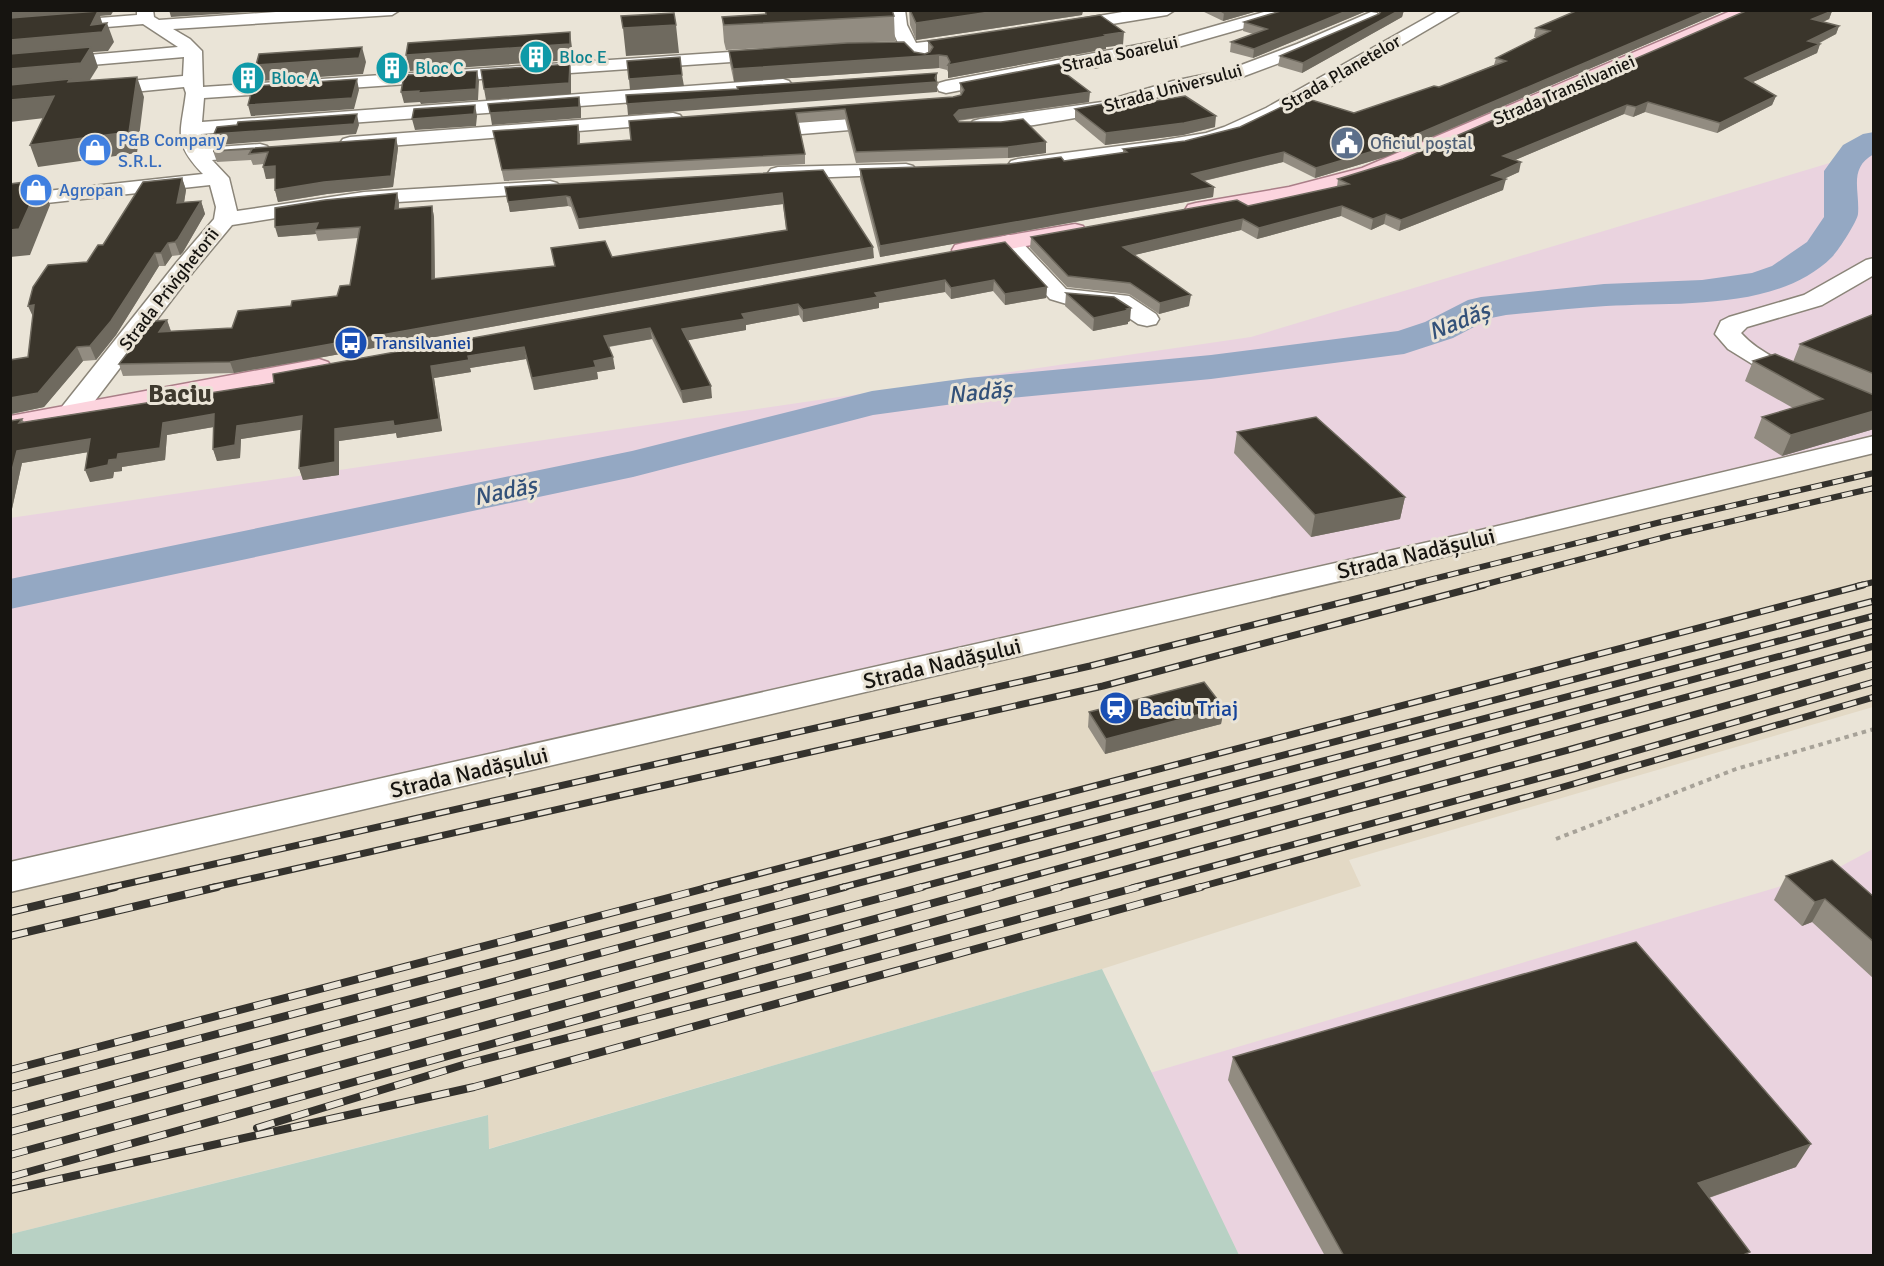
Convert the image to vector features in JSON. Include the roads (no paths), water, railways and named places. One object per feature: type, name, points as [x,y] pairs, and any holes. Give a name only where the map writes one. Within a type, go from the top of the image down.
[{"type":"main road","name":"Strada Transilvaniei","points":[[1172,214],[1290,193],[1369,172],[1748,10]]},
{"type":"main road","points":[[940,255],[1091,228]]},
{"type":"main road","points":[[10,424],[345,362]]},
{"type":"street","points":[[10,30],[148,18],[392,10]]},
{"type":"street","points":[[897,10],[897,21],[908,48],[946,87]]},
{"type":"street","points":[[1045,30],[1167,10]]},
{"type":"street","name":"Strada Soarelui","points":[[946,87],[1171,44],[1291,10]]},
{"type":"street","name":"Strada Planetelor","points":[[997,166],[1056,161],[1158,147],[1209,138],[1231,131],[1273,112],[1453,10]]},
{"type":"street","name":"Strada Universului","points":[[967,128],[1104,107],[1179,85],[1233,74],[1303,48],[1371,17]]},
{"type":"street","points":[[148,18],[194,51]]},
{"type":"street","points":[[847,49],[908,48],[993,38]]},
{"type":"street","points":[[10,67],[194,51]]},
{"type":"street","points":[[194,51],[190,142],[196,155],[279,149]]},
{"type":"street","points":[[10,98],[792,52]]},
{"type":"street","points":[[917,77],[946,87]]},
{"type":"street","points":[[190,129],[798,84]]},
{"type":"street","points":[[929,101],[946,87]]},
{"type":"street","points":[[753,113],[894,103]]},
{"type":"street","points":[[327,145],[694,118]]},
{"type":"street","points":[[732,134],[906,121]]},
{"type":"street","name":"Strada Privighetorii","points":[[71,413],[164,291],[225,220],[228,207],[219,178],[196,155]]},
{"type":"street","points":[[763,174],[929,169]]},
{"type":"street","points":[[10,201],[219,178]]},
{"type":"street","points":[[225,220],[364,198],[568,186]]},
{"type":"street","points":[[1009,242],[1058,294],[1070,298],[1120,301],[1147,319]]},
{"type":"street","points":[[1874,265],[1813,300],[1738,322],[1730,326],[1728,334],[1732,342],[1751,354],[1874,411]]},
{"type":"street","name":"Strada Nadășului","points":[[10,877],[1452,545],[1874,444]]},
{"type":"waterway","name":"Nadăș","points":[[10,594],[633,464],[872,403],[968,390],[1211,367],[1404,342],[1439,330],[1481,308],[1506,304],[1604,295],[1702,291],[1758,283],[1785,274],[1820,249],[1841,217],[1840,171],[1854,152],[1874,141]]},
{"type":"railway","points":[[1405,586],[1661,522],[1874,473]]},
{"type":"railway","points":[[1479,586],[1673,535],[1874,488]]},
{"type":"railway","points":[[1857,586],[1874,582]]},
{"type":"railway","points":[[108,888],[1090,666],[1411,585]]},
{"type":"railway","points":[[210,888],[1103,686],[1484,585]]},
{"type":"railway","points":[[704,888],[1863,585]]},
{"type":"railway","points":[[774,888],[1874,601]]},
{"type":"railway","points":[[840,888],[1874,616]]},
{"type":"railway","points":[[917,888],[1874,631]]},
{"type":"railway","points":[[987,888],[1874,646]]},
{"type":"railway","points":[[1055,888],[1568,750],[1874,664]]},
{"type":"railway","points":[[1132,888],[1577,768],[1874,682]]},
{"type":"railway","points":[[1196,888],[1556,789],[1874,697]]},
{"type":"railway","points":[[10,912],[115,887]]},
{"type":"railway","points":[[10,936],[217,887]]},
{"type":"railway","points":[[10,1070],[710,887]]},
{"type":"railway","points":[[10,1088],[780,887]]},
{"type":"railway","points":[[10,1112],[845,887]]},
{"type":"railway","points":[[10,1132],[922,887]]},
{"type":"railway","points":[[10,1155],[992,887]]},
{"type":"railway","points":[[10,1177],[1060,887]]},
{"type":"railway","points":[[257,1128],[466,1064],[800,978],[1138,887]]},
{"type":"railway","points":[[10,1190],[474,1087],[1201,887]]},
{"type":"place","name":"Bloc E","points":[[536,57]]},
{"type":"place","name":"Bloc C","points":[[392,68]]},
{"type":"place","name":"Bloc A","points":[[248,78]]},
{"type":"place","name":"Oficiul poștal","points":[[1347,143]]},
{"type":"place","name":"P&B Company S.R.L.","points":[[95,150]]},
{"type":"place","name":"Agropan","points":[[36,190]]},
{"type":"place","name":"Transilvaniei","points":[[351,343]]},
{"type":"place","name":"Baciu Triaj","points":[[1116,708]]},
{"type":"district","name":"Baciu","points":[[180,393]]}]
